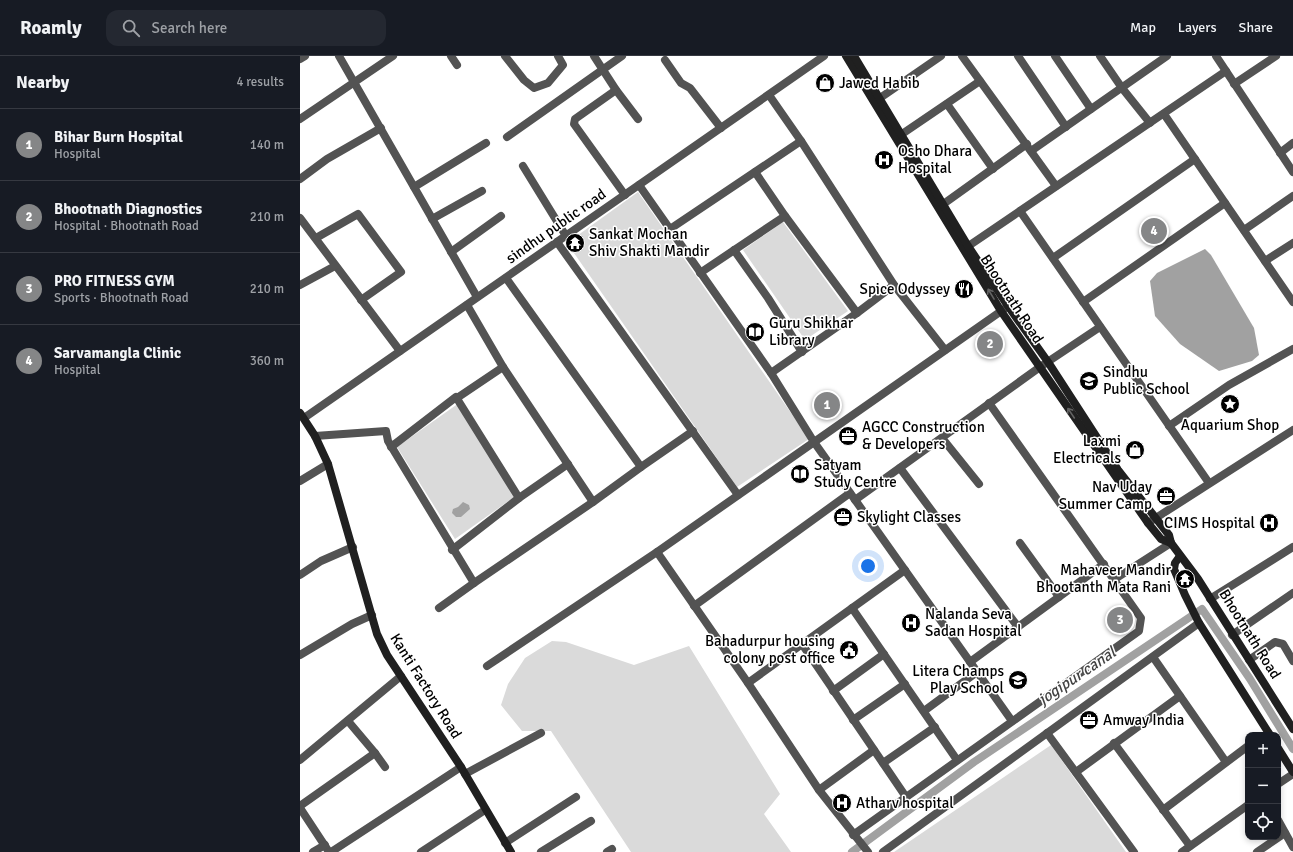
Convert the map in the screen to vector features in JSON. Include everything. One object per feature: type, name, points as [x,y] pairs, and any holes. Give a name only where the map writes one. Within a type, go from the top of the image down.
[{"type":"street","points":[[300,59],[305,56]]},
{"type":"street","points":[[339,56],[477,298]]},
{"type":"street","points":[[300,119],[393,56]]},
{"type":"street","points":[[451,56],[457,65]]},
{"type":"street","points":[[505,56],[524,80],[534,88],[548,82],[563,65],[558,56]]},
{"type":"street","points":[[594,56],[616,90],[638,119]]},
{"type":"street","points":[[507,137],[622,56]]},
{"type":"street","name":"sindhu public road","points":[[302,416],[506,278],[824,56]]},
{"type":"street","name":"Bhootnath Road","points":[[846,56],[902,134],[966,248]]},
{"type":"street","name":"Bhootnath Road","points":[[854,56],[877,99],[966,248],[1040,367],[1148,523],[1162,539],[1171,543]]},
{"type":"street","points":[[877,99],[941,56]]},
{"type":"street","points":[[962,56],[1056,186]]},
{"type":"street","points":[[1018,56],[1066,127]]},
{"type":"street","points":[[1055,56],[1092,109]]},
{"type":"street","points":[[1100,56],[1122,88],[1150,123]]},
{"type":"street","points":[[942,205],[993,168],[1066,127],[1167,56]]},
{"type":"street","points":[[1216,56],[1293,172]]},
{"type":"street","points":[[1234,84],[1276,56]]},
{"type":"street","points":[[665,60],[681,83],[690,88],[721,128]]},
{"type":"street","points":[[966,248],[1226,71]]},
{"type":"street","points":[[902,134],[980,81]]},
{"type":"street","points":[[616,90],[575,119],[574,124],[625,195]]},
{"type":"street","points":[[769,95],[802,141],[894,285],[945,350]]},
{"type":"street","points":[[946,104],[993,168]]},
{"type":"street","points":[[1164,114],[1265,261],[1292,297]]},
{"type":"street","points":[[300,179],[328,159],[381,128]]},
{"type":"street","points":[[670,230],[802,141]]},
{"type":"street","points":[[414,188],[486,143]]},
{"type":"street","points":[[1280,153],[1293,143]]},
{"type":"street","points":[[1052,258],[1195,159]]},
{"type":"street","points":[[522,166],[566,236]]},
{"type":"street","points":[[755,172],[785,216],[857,313]]},
{"type":"street","points":[[639,185],[771,373],[814,442],[1012,721]]},
{"type":"street","points":[[432,219],[482,191]]},
{"type":"street","points":[[1244,230],[1293,196]]},
{"type":"street","points":[[1083,302],[1225,203]]},
{"type":"street","points":[[1020,211],[1209,483]]},
{"type":"street","points":[[316,238],[358,214],[401,272],[361,300]]},
{"type":"street","points":[[451,252],[501,216]]},
{"type":"street","points":[[700,273],[785,216]]},
{"type":"street","points":[[300,218],[400,351]]},
{"type":"street","points":[[557,242],[738,495]]},
{"type":"street","points":[[1265,261],[1293,243]]},
{"type":"street","points":[[734,250],[768,298],[802,352]]},
{"type":"street","points":[[300,285],[335,266]]},
{"type":"street","points":[[506,278],[641,467]]},
{"type":"street","points":[[771,373],[857,313],[894,285]]},
{"type":"street","points":[[466,305],[503,367],[593,502]]},
{"type":"street","points":[[487,666],[657,552],[1004,308]]},
{"type":"street","name":"Bhootnath Road","points":[[1004,308],[1048,362],[1118,470],[1169,535],[1171,543],[1210,599],[1293,729]]},
{"type":"street","points":[[694,606],[853,497],[900,468],[1040,367],[1100,327]]},
{"type":"street","points":[[1169,426],[1229,385],[1293,349]]},
{"type":"street","points":[[392,447],[457,398],[503,367]]},
{"type":"street","points":[[457,398],[519,498]]},
{"type":"street","points":[[856,837],[906,797],[1139,631],[1141,618],[989,403]]},
{"type":"street","name":"Kanti Factory Road","points":[[302,416],[315,436],[328,464],[377,634],[387,655],[463,770],[508,849]]},
{"type":"street","points":[[1148,523],[1293,430]]},
{"type":"street","points":[[315,436],[386,431],[388,441],[452,550],[474,584]]},
{"type":"street","points":[[439,608],[693,431]]},
{"type":"street","points":[[942,438],[978,484]]},
{"type":"street","points":[[300,481],[328,464]]},
{"type":"street","points":[[452,550],[519,498],[568,464]]},
{"type":"street","points":[[900,468],[1018,627]]},
{"type":"street","points":[[1115,580],[1171,543]]},
{"type":"street","points":[[1020,544],[1059,596]]},
{"type":"street","points":[[300,575],[322,561],[353,547]]},
{"type":"street","points":[[1210,599],[1293,547]]},
{"type":"street","points":[[657,552],[748,683],[819,790],[868,852]]},
{"type":"street","points":[[1180,556],[1174,569],[1185,595],[1198,620],[1266,732]]},
{"type":"street","points":[[970,662],[1104,564]]},
{"type":"street","points":[[748,683],[905,570]]},
{"type":"street","points":[[1232,635],[1293,593]]},
{"type":"street","points":[[852,608],[957,760]]},
{"type":"street","points":[[300,656],[352,624],[372,615]]},
{"type":"street","points":[[883,852],[1153,657],[1198,620]]},
{"type":"street","points":[[1249,660],[1275,642],[1283,644],[1293,661]]},
{"type":"street","points":[[802,644],[906,797]]},
{"type":"street","points":[[833,691],[884,654]]},
{"type":"street","points":[[1153,657],[1226,762]]},
{"type":"street","points":[[924,711],[977,672]]},
{"type":"street","points":[[300,760],[401,676]]},
{"type":"street","points":[[853,720],[905,684]]},
{"type":"street","points":[[1076,772],[1180,696]]},
{"type":"street","points":[[348,721],[385,767]]},
{"type":"street","points":[[883,763],[935,727]]},
{"type":"street","points":[[313,852],[328,850],[463,770],[541,733]]},
{"type":"street","points":[[1047,733],[1134,852]]},
{"type":"street","points":[[1114,743],[1190,846]]},
{"type":"street","points":[[1163,810],[1245,748]]},
{"type":"street","points":[[819,790],[874,750]]},
{"type":"street","points":[[328,850],[300,807],[375,753]]},
{"type":"street","points":[[1281,753],[1293,773],[1281,782]]},
{"type":"street","points":[[508,849],[576,797]]},
{"type":"street","points":[[1182,852],[1245,807]]},
{"type":"street","points":[[421,852],[485,810]]},
{"type":"street","points":[[541,852],[591,821]]},
{"type":"street","points":[[1281,826],[1293,847]]},
{"type":"street","points":[[1257,852],[1285,833]]},
{"type":"shaded area","points":[[638,192],[809,439],[737,487],[567,243]]},
{"type":"shaded area","points":[[783,222],[848,311],[805,340],[743,250]]},
{"type":"shaded area","points":[[1205,249],[1211,255],[1254,328],[1259,355],[1252,361],[1219,371],[1180,344],[1155,316],[1150,281],[1157,273]]},
{"type":"shaded area","points":[[459,403],[517,495],[455,539],[397,447]]},
{"type":"shaded area","points":[[463,502],[469,505],[470,509],[461,517],[456,517],[452,513],[453,509],[458,507]]},
{"type":"shaded area","points":[[552,641],[566,642],[634,665],[689,646],[780,794],[764,814],[791,852],[631,852],[551,731],[522,731],[501,705],[508,684],[525,658]]},
{"type":"shaded area","points":[[1051,745],[1126,852],[894,852]]},
{"type":"waterway","name":"jogipur canal","points":[[852,852],[974,762],[1202,609],[1250,679],[1293,749]]},
{"type":"place","name":"Jawed Habib","points":[[825,83]]},
{"type":"place","name":"Osho Dhara Hospital","points":[[884,160]]},
{"type":"place","name":"Sarvamangla Clinic","points":[[1154,231]]},
{"type":"place","name":"Sankat Mochan Shiv Shakti Mandir","points":[[575,243]]},
{"type":"place","name":"Spice Odyssey","points":[[964,289]]},
{"type":"place","name":"Guru Shikhar Library","points":[[755,332]]},
{"type":"place","name":"Bhootnath Diagnostics","points":[[990,344]]},
{"type":"place","name":"Sindhu Public School","points":[[1089,381]]},
{"type":"place","name":"Aquarium Shop","points":[[1230,404]]},
{"type":"place","name":"Bihar Burn Hospital","points":[[827,405]]},
{"type":"place","name":"AGCC Construction & Developers","points":[[848,436]]},
{"type":"place","name":"Laxmi Electricals","points":[[1135,450]]},
{"type":"place","name":"Satyam Study Centre","points":[[800,474]]},
{"type":"place","name":"Nav Uday Summer Camp","points":[[1166,496]]},
{"type":"place","name":"Skylight Classes","points":[[843,517]]},
{"type":"place","name":"CIMS Hospital","points":[[1269,523]]},
{"type":"place","name":"Mahaveer Mandir Bhootanth Mata Rani","points":[[1185,579]]},
{"type":"place","name":"PRO FITNESS GYM","points":[[1120,620]]},
{"type":"place","name":"Nalanda Seva Sadan Hospital","points":[[911,623]]},
{"type":"place","name":"Bahadurpur housing colony post office","points":[[849,650]]},
{"type":"place","name":"Litera Champs Play School","points":[[1018,680]]},
{"type":"place","name":"Amway India","points":[[1089,720]]},
{"type":"place","name":"Atharv hospital","points":[[842,803]]}]
